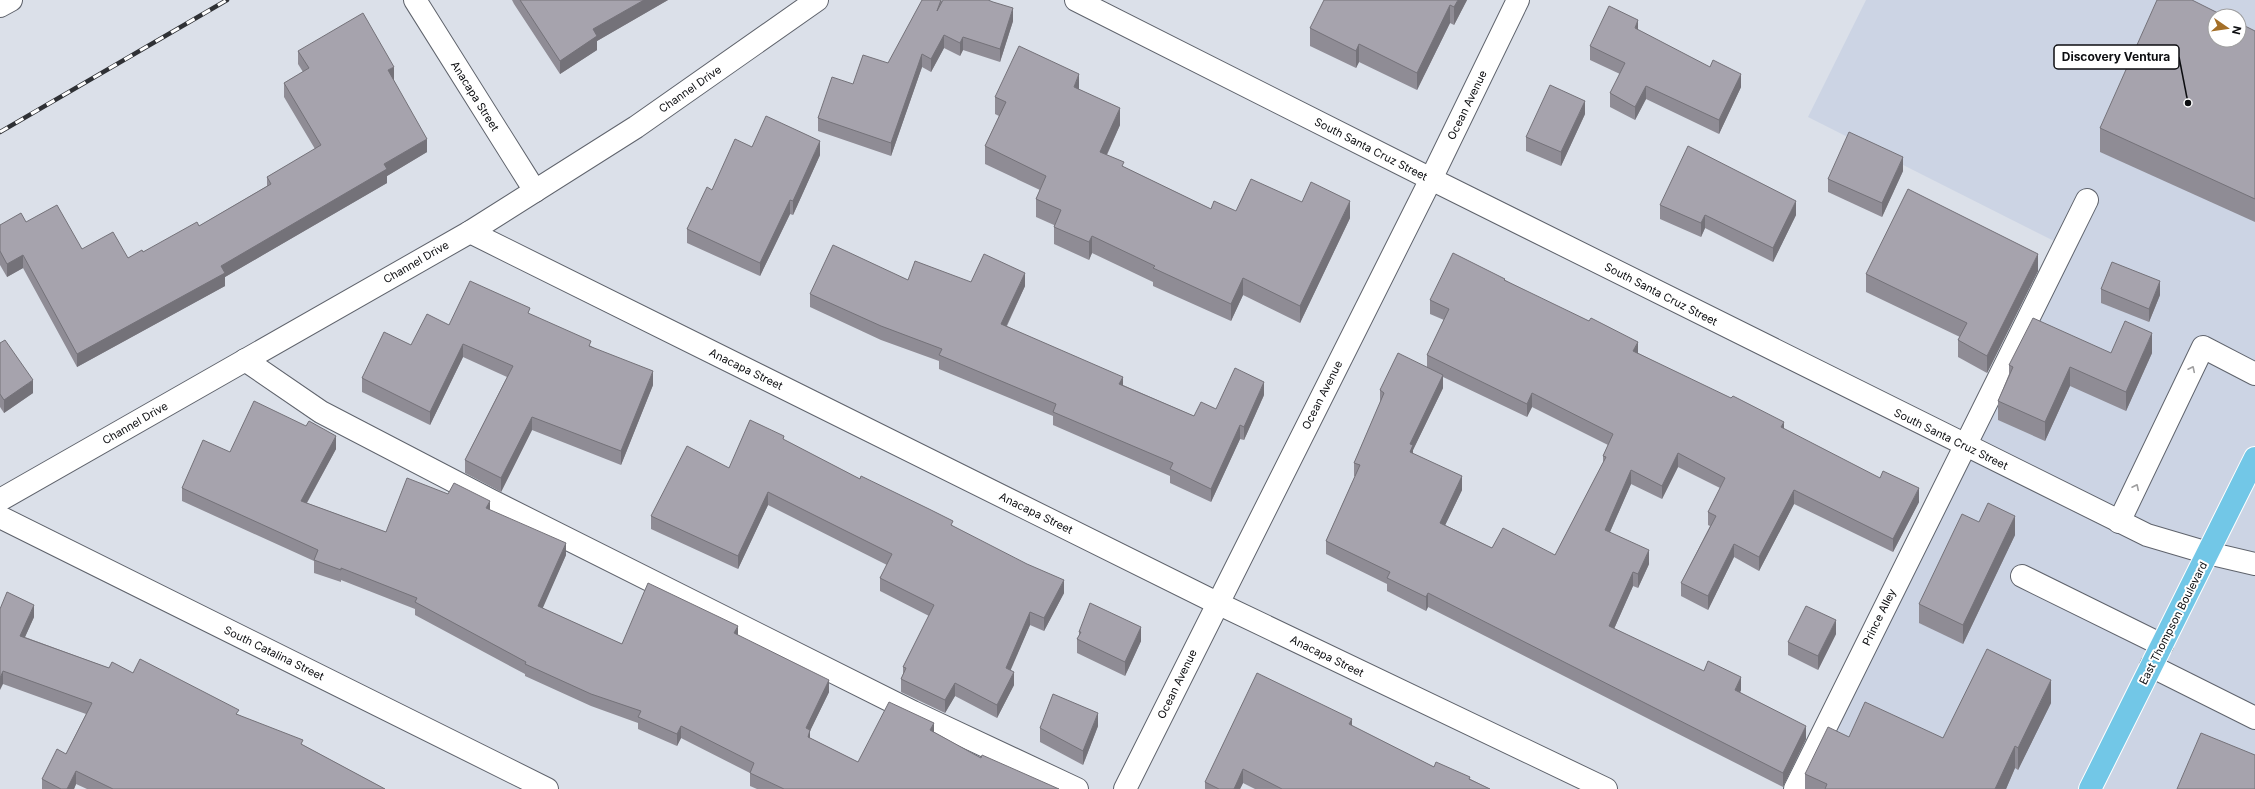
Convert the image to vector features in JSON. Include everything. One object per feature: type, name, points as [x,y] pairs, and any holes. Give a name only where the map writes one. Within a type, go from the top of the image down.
[{"type":"main road","name":"East Thompson Boulevard","points":[[2090,789],[2255,458]]},
{"type":"street","points":[[0,6],[11,0]]},
{"type":"street","name":"Anacapa Street","points":[[415,0],[536,192]]},
{"type":"street","name":"Channel Drive","points":[[0,500],[470,232],[536,192],[636,127],[817,0]]},
{"type":"street","name":"South Santa Cruz Street","points":[[1076,0],[1964,446],[2119,522],[2147,535],[2208,553],[2255,564]]},
{"type":"street","name":"Ocean Avenue","points":[[1125,789],[1431,179],[1518,0]]},
{"type":"street","name":"Prince Alley","points":[[1795,789],[2087,200]]},
{"type":"street","name":"Anacapa Street","points":[[470,232],[1217,603],[1606,789]]},
{"type":"street","points":[[2119,522],[2203,347],[2255,374]]},
{"type":"street","points":[[244,360],[321,412],[483,497],[914,712],[1077,789]]},
{"type":"street","name":"South Catalina Street","points":[[0,517],[547,789]]},
{"type":"street","points":[[2022,576],[2162,645]]},
{"type":"street","points":[[2151,666],[2255,718]]},
{"type":"shaded area","points":[[1866,0],[2255,0],[2255,789],[1795,789],[2064,246],[1808,117]]},
{"type":"building","points":[[520,0],[644,0],[593,29],[597,36],[560,61]]},
{"type":"building","points":[[922,0],[941,0],[937,11],[943,0],[988,0],[1013,8],[1000,49],[963,37],[960,43],[944,35],[931,59],[922,54],[891,143],[818,118],[832,77],[853,84],[863,55],[888,63]]},
{"type":"building","points":[[1324,0],[1458,0],[1454,7],[1450,5],[1417,73],[1359,44],[1356,51],[1310,28]]},
{"type":"building","points":[[2157,0],[2192,0],[2208,8],[2207,48],[2247,48],[2247,27],[2255,31],[2255,199],[2100,128]]},
{"type":"building","points":[[1609,6],[1638,20],[1635,28],[1710,67],[1713,60],[1741,74],[1719,120],[1646,86],[1635,107],[1610,93],[1625,63],[1590,46]]},
{"type":"building","points":[[363,13],[394,67],[388,70],[427,139],[384,164],[387,169],[221,266],[225,273],[77,354],[23,255],[7,264],[0,251],[0,225],[21,213],[26,222],[57,205],[82,249],[113,232],[128,258],[142,250],[143,252],[197,222],[199,226],[271,184],[267,177],[321,145],[284,83],[309,68],[298,51]]},
{"type":"building","points":[[1019,46],[1079,74],[1074,87],[1120,108],[1100,152],[1124,162],[1122,166],[1211,209],[1214,201],[1236,211],[1251,179],[1302,202],[1311,182],[1350,201],[1300,306],[1243,278],[1231,304],[1153,268],[1155,266],[1092,236],[1089,242],[1054,227],[1061,210],[1036,199],[1046,176],[985,146],[1006,102],[995,97]]},
{"type":"building","points":[[1550,85],[1585,101],[1561,152],[1526,137]]},
{"type":"building","points":[[766,116],[820,141],[793,201],[790,200],[760,263],[687,229],[707,187],[712,190],[735,139],[752,147]]},
{"type":"building","points":[[1849,132],[1903,157],[1882,203],[1828,179]]},
{"type":"building","points":[[1688,146],[1796,201],[1773,248],[1705,215],[1701,223],[1660,205]]},
{"type":"building","points":[[1908,189],[2038,254],[1987,356],[1958,340],[1967,323],[1866,274]]},
{"type":"building","points":[[833,245],[908,280],[915,261],[971,282],[984,254],[1025,273],[1001,324],[1123,377],[1119,384],[1194,416],[1201,402],[1216,409],[1235,368],[1264,382],[1244,427],[1240,425],[1211,489],[1170,469],[1173,463],[1053,412],[1056,404],[939,355],[942,349],[881,326],[810,294]]},
{"type":"building","points":[[1453,253],[1505,279],[1504,280],[1589,321],[1591,318],[1638,342],[1633,351],[1731,398],[1733,396],[1784,422],[1781,427],[1880,478],[1883,471],[1919,488],[1893,539],[1794,490],[1759,557],[1734,544],[1708,596],[1681,583],[1716,516],[1708,512],[1725,478],[1678,453],[1662,486],[1631,470],[1605,530],[1649,550],[1638,574],[1633,572],[1609,626],[1704,671],[1708,661],[1741,677],[1735,690],[1806,726],[1783,773],[1428,593],[1426,597],[1387,578],[1390,572],[1326,541],[1360,465],[1354,463],[1384,393],[1380,390],[1398,353],[1443,375],[1410,444],[1413,445],[1410,452],[1462,476],[1440,523],[1492,548],[1503,528],[1555,555],[1606,457],[1603,456],[1613,434],[1532,393],[1527,404],[1427,355],[1449,309],[1430,300]]},
{"type":"building","points":[[2112,262],[2160,281],[2149,309],[2101,289]]},
{"type":"building","points":[[470,281],[530,308],[528,313],[591,341],[589,346],[653,371],[621,451],[532,417],[501,478],[465,460],[513,366],[463,344],[430,412],[362,378],[384,332],[411,345],[427,314],[449,325]]},
{"type":"building","points":[[2033,318],[2111,353],[2125,321],[2152,333],[2126,392],[2070,367],[2045,422],[1998,401],[2013,367],[2009,365]]},
{"type":"building","points":[[5,340],[33,380],[4,400],[0,394],[0,343]]},
{"type":"building","points":[[254,401],[306,426],[309,421],[336,436],[301,501],[386,532],[407,478],[448,494],[454,483],[490,501],[486,508],[566,543],[538,606],[622,644],[648,583],[738,626],[734,633],[829,680],[806,728],[810,730],[808,737],[858,762],[889,702],[934,723],[930,730],[981,758],[982,755],[1059,789],[784,789],[750,773],[754,763],[681,726],[677,734],[638,717],[641,711],[591,694],[525,664],[526,662],[415,602],[417,598],[341,568],[341,570],[314,560],[318,550],[182,488],[203,440],[230,452]]},
{"type":"building","points":[[750,420],[784,436],[783,439],[860,479],[861,476],[929,509],[953,521],[951,525],[1027,564],[1064,580],[1044,618],[1030,612],[1006,668],[1014,672],[997,705],[955,683],[945,700],[901,679],[906,668],[903,667],[934,605],[880,578],[892,554],[768,492],[738,556],[651,516],[687,446],[729,468]]},
{"type":"building","points":[[1988,503],[2015,516],[1963,625],[1919,604],[1962,514],[1979,522]]},
{"type":"building","points":[[7,592],[34,605],[20,636],[109,668],[112,662],[133,673],[140,659],[239,710],[236,714],[303,740],[301,744],[385,789],[113,789],[76,771],[67,789],[61,789],[42,779],[57,749],[66,754],[92,703],[3,671],[0,678],[0,609]]},
{"type":"building","points":[[1090,603],[1141,627],[1125,662],[1077,639],[1081,632],[1079,632]]},
{"type":"building","points":[[1806,606],[1836,620],[1818,656],[1788,642]]},
{"type":"building","points":[[1987,649],[2051,680],[2018,748],[2015,746],[1995,789],[1825,789],[1827,784],[1805,774],[1828,727],[1849,737],[1865,702],[1943,738]]},
{"type":"building","points":[[1257,673],[1352,719],[1349,724],[1434,767],[1436,762],[1470,777],[1469,779],[1490,789],[1282,789],[1243,769],[1234,789],[1219,789],[1205,782]]},
{"type":"building","points":[[1053,694],[1098,713],[1083,751],[1040,728]]},
{"type":"building","points":[[2201,733],[2255,755],[2255,789],[2177,789]]},
{"type":"railway","points":[[0,132],[227,0]]},
{"type":"place","name":"Discovery Ventura","points":[[2188,103]]}]
